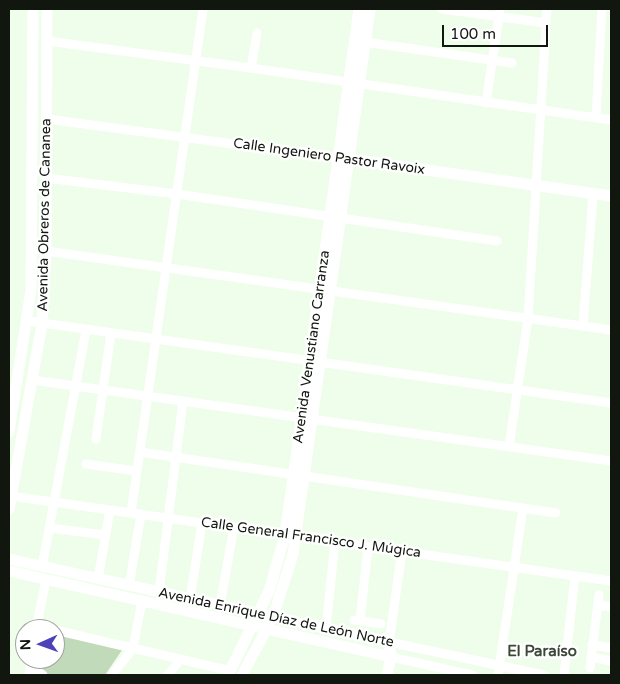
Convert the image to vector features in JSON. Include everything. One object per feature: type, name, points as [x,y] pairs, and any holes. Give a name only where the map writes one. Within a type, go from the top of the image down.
[{"type":"street","name":"Avenida Obreros de Cananea","points":[[9,432],[28,321],[32,249],[34,9]]},
{"type":"street","name":"Avenida Obreros de Cananea","points":[[9,509],[42,324],[46,251],[47,9]]},
{"type":"street","points":[[131,513],[203,9]]},
{"type":"street","name":"Avenida Venustiano Carranza","points":[[246,675],[273,617],[290,569],[290,536],[354,84],[359,9]]},
{"type":"street","name":"Avenida Venustiano Carranza","points":[[354,84],[365,42],[370,9]]},
{"type":"street","points":[[442,9],[499,13],[546,23]]},
{"type":"street","points":[[509,446],[519,390],[528,318],[547,9]]},
{"type":"street","points":[[596,118],[602,9]]},
{"type":"street","points":[[486,103],[499,13]]},
{"type":"street","points":[[251,68],[257,33]]},
{"type":"street","points":[[47,41],[251,68],[611,120]]},
{"type":"street","points":[[365,42],[512,62]]},
{"type":"street","name":"Calle Ingeniero Pastor Ravoix","points":[[47,119],[611,196]]},
{"type":"street","points":[[46,178],[177,194],[497,241]]},
{"type":"street","points":[[583,326],[593,194]]},
{"type":"street","points":[[46,251],[166,266],[611,330]]},
{"type":"street","points":[[28,321],[611,403]]},
{"type":"street","points":[[42,567],[86,330]]},
{"type":"street","points":[[96,439],[111,333]]},
{"type":"street","points":[[32,380],[611,461]]},
{"type":"street","points":[[159,592],[169,518],[174,458],[183,401]]},
{"type":"street","points":[[140,452],[556,513]]},
{"type":"street","points":[[86,464],[137,471]]},
{"type":"street","name":"Calle General Francisco J. Múgica","points":[[11,496],[611,581]]},
{"type":"street","points":[[498,675],[522,508]]},
{"type":"street","points":[[98,579],[110,510]]},
{"type":"street","points":[[130,586],[141,514]]},
{"type":"street","points":[[190,599],[202,523]]},
{"type":"street","points":[[50,528],[106,535]]},
{"type":"street","points":[[220,605],[234,528]]},
{"type":"street","name":"Avenida Venustiano Carranza","points":[[229,673],[254,626],[290,536]]},
{"type":"street","points":[[326,628],[335,542]]},
{"type":"street","points":[[366,637],[361,621],[368,546]]},
{"type":"street","points":[[387,675],[391,657],[390,642],[402,551]]},
{"type":"street","name":"Avenida Enrique Díaz de León Norte","points":[[9,559],[544,675]]},
{"type":"street","name":"Avenida Enrique Díaz de León Norte","points":[[9,572],[472,675]]},
{"type":"street","points":[[564,675],[575,576]]},
{"type":"street","points":[[38,619],[46,580]]},
{"type":"street","points":[[590,668],[598,600],[611,607]]},
{"type":"street","points":[[112,675],[132,648],[142,601]]},
{"type":"street","points":[[361,621],[381,624]]},
{"type":"street","points":[[65,632],[229,673]]},
{"type":"street","points":[[592,645],[611,648]]},
{"type":"street","points":[[591,657],[611,662]]},
{"type":"street","points":[[168,675],[180,660]]},
{"type":"green space","points":[[65,636],[122,650],[105,675],[47,675],[39,669],[65,669]]},
{"type":"district","name":"El Paraíso","points":[[542,652]]}]
